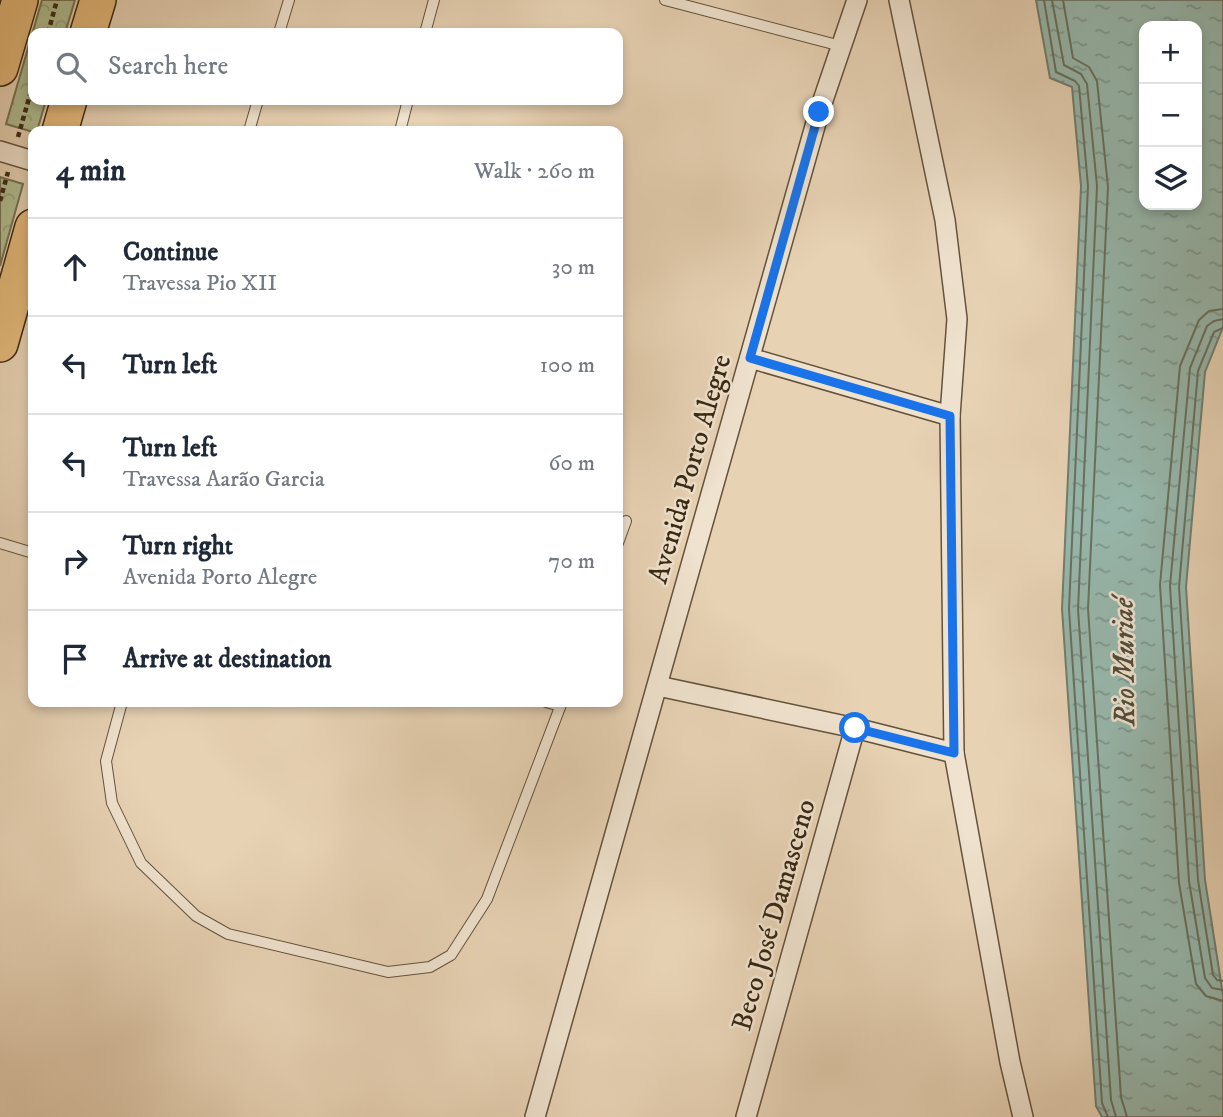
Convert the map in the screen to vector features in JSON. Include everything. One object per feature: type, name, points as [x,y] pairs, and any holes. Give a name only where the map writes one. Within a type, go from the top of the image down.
[{"type":"highway","points":[[0,68],[20,0]]},
{"type":"highway","points":[[90,28],[98,0]]},
{"type":"highway","points":[[61,126],[68,105]]},
{"type":"highway","points":[[0,344],[28,245]]},
{"type":"street","name":"Avenida Porto Alegre","points":[[535,1117],[819,112],[857,0]]},
{"type":"street","points":[[899,0],[947,233],[957,318],[950,416],[954,753],[1010,1062],[1023,1117]]},
{"type":"street","points":[[0,151],[28,159]]},
{"type":"street","points":[[750,358],[950,416]]},
{"type":"street","points":[[658,687],[855,728],[954,753]]},
{"type":"street","name":"Beco José Damasceno","points":[[746,1117],[855,728]]},
{"type":"lane","points":[[281,28],[289,0]]},
{"type":"lane","points":[[426,28],[434,0]]},
{"type":"lane","points":[[665,0],[841,46]]},
{"type":"lane","points":[[250,126],[257,105]]},
{"type":"lane","points":[[401,126],[407,105]]},
{"type":"lane","points":[[623,529],[626,521]]},
{"type":"lane","points":[[0,543],[28,551]]},
{"type":"lane","points":[[121,707],[106,761],[111,803],[141,863],[196,916],[228,934],[388,972],[430,967],[451,955],[487,899],[560,707]]},
{"type":"path","points":[[49,28],[57,0]]},
{"type":"green space","points":[[42,0],[75,0],[67,28],[34,28]]},
{"type":"green space","points":[[28,48],[28,105],[45,105],[38,126],[28,126],[28,131],[6,124]]},
{"type":"green space","points":[[0,177],[23,184],[0,266]]},
{"type":"water","name":"Rio Muriaé","points":[[1036,0],[1223,0],[1223,327],[1205,372],[1186,587],[1205,880],[1223,995],[1223,1117],[1102,1117],[1096,1106],[1062,609],[1081,186],[1072,87],[1050,78]]},
{"type":"route","points":[[819,112],[750,358],[950,416],[954,753],[855,728]]}]
